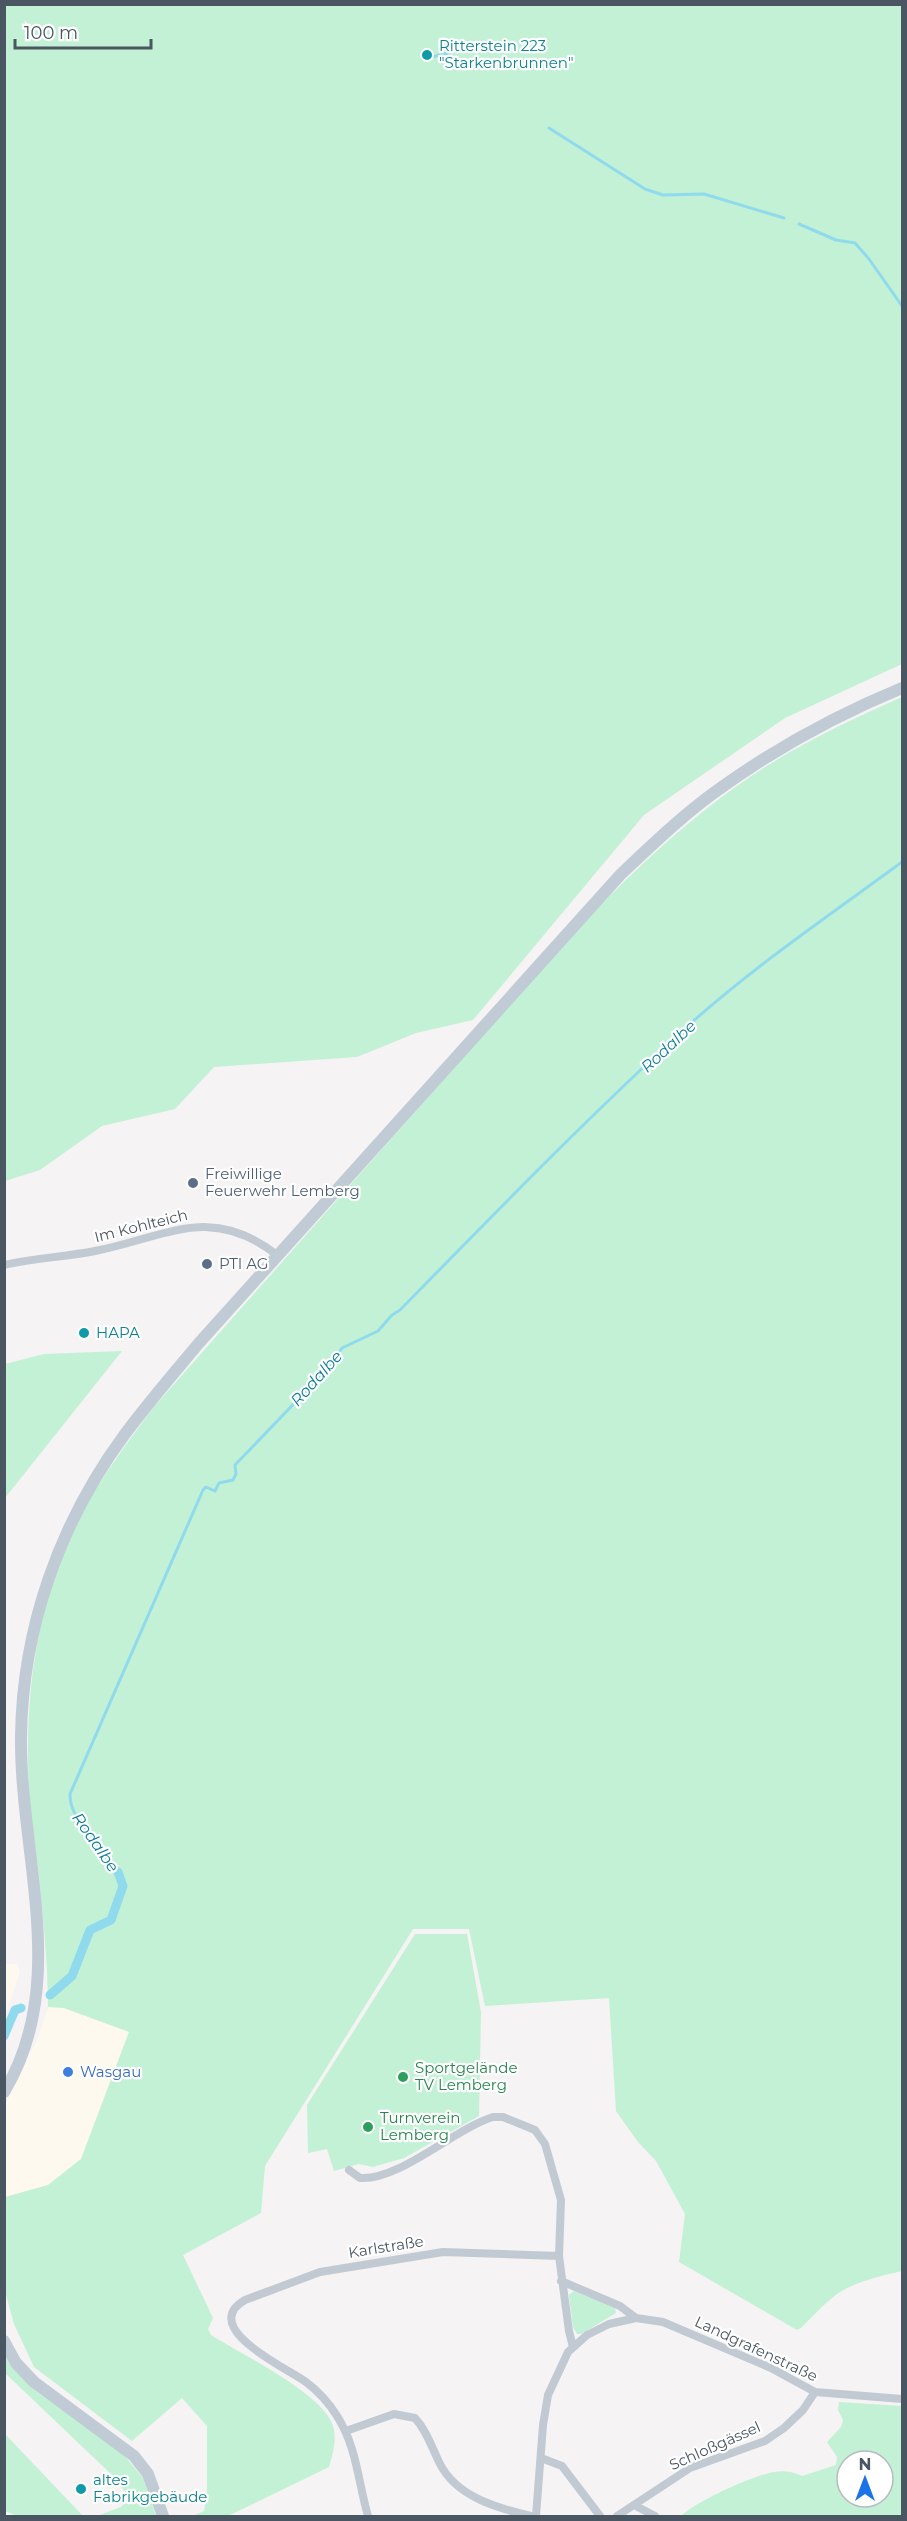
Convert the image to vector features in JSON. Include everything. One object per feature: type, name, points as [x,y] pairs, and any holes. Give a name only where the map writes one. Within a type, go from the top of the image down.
[{"type":"street","points":[[4,2092],[19,2066],[28,2040],[33,2021],[37,1985],[38,1935],[23,1792],[21,1738],[26,1667],[43,1594],[72,1521],[93,1482],[124,1436],[199,1343],[621,874],[690,812],[753,767],[832,721],[903,688]]},
{"type":"street","name":"Im Kohlteich","points":[[4,1264],[78,1255],[196,1226],[220,1227],[244,1234],[277,1255]]},
{"type":"street","points":[[349,2170],[360,2178],[374,2177],[399,2167],[493,2117],[503,2117],[535,2130],[545,2144],[559,2188],[562,2213],[559,2256],[561,2281],[568,2331],[573,2347]]},
{"type":"street","name":"Karlstraße","points":[[346,2432],[331,2407],[308,2384],[243,2341],[234,2328],[231,2317],[236,2307],[245,2300],[306,2276],[333,2269],[443,2252],[559,2256]]},
{"type":"street","name":"Landgrafenstraße","points":[[561,2281],[620,2306],[636,2318]]},
{"type":"street","name":"Landgrafenstraße","points":[[536,2517],[545,2403],[564,2359],[573,2347],[587,2335],[609,2324],[636,2318],[677,2327],[771,2368],[815,2392],[903,2399]]},
{"type":"street","points":[[4,2341],[16,2363],[34,2382],[134,2456],[148,2474],[163,2517]]},
{"type":"street","name":"Schloßgässel","points":[[617,2517],[690,2468],[765,2441],[784,2428],[803,2410],[815,2392]]},
{"type":"street","points":[[368,2517],[356,2456],[346,2432],[394,2414],[415,2418],[444,2470],[460,2488],[484,2502],[531,2517]]},
{"type":"street","points":[[541,2458],[562,2466],[600,2517]]},
{"type":"street","points":[[634,2505],[655,2517]]},
{"type":"shaded area","points":[[5,1964],[17,1964],[20,1973],[5,2016]]},
{"type":"shaded area","points":[[48,2007],[63,2008],[129,2031],[81,2159],[48,2185],[5,2197],[5,2105],[39,2035]]},
{"type":"green space","points":[[4,5],[902,5],[902,664],[785,718],[644,815],[473,1020],[416,1033],[357,1057],[214,1067],[175,1109],[102,1126],[40,1170],[5,1181]]},
{"type":"green space","points":[[902,697],[902,2271],[847,2288],[832,2298],[797,2330],[679,2262],[685,2214],[656,2161],[638,2142],[616,2111],[609,1998],[485,2006],[469,1929],[413,1929],[265,2166],[261,2213],[183,2255],[213,2318],[208,2329],[211,2335],[298,2388],[326,2414],[333,2426],[335,2436],[329,2467],[228,2516],[193,2516],[204,2511],[207,2493],[207,2426],[182,2398],[132,2441],[34,2367],[14,2324],[5,2291],[5,2197],[48,2185],[81,2159],[129,2032],[64,2008],[48,2007],[44,1924],[30,1800],[29,1717],[32,1681],[44,1611],[67,1543],[99,1485],[152,1409],[591,915],[691,821],[746,780],[806,743]]},
{"type":"green space","points":[[122,1351],[5,1498],[5,1364],[44,1354]]},
{"type":"green space","name":"Sportgelände TV Lemberg","points":[[415,1934],[467,1934],[481,2012],[479,2116],[404,2158],[373,2167],[359,2164],[334,2171],[327,2149],[308,2153],[307,2105]]},
{"type":"green space","points":[[574,2291],[615,2308],[616,2313],[581,2334],[577,2334],[573,2327],[569,2295]]},
{"type":"green space","points":[[4,2353],[9,2363],[37,2392],[118,2448],[143,2478],[156,2516],[97,2516],[121,2507],[129,2497],[113,2476],[5,2373]]},
{"type":"green space","points":[[839,2402],[902,2406],[902,2516],[681,2516],[712,2496],[764,2475],[785,2471],[802,2476],[835,2465],[835,2509],[895,2509],[895,2449],[835,2449],[835,2454],[827,2442],[841,2427],[843,2420],[838,2410]]},
{"type":"green space","points":[[5,2434],[83,2516],[17,2516],[5,2511]]},
{"type":"waterway","points":[[428,58],[448,53]]},
{"type":"waterway","points":[[549,128],[645,189],[663,195],[704,194],[784,218]]},
{"type":"waterway","points":[[799,224],[836,240],[855,243],[902,306]]},
{"type":"waterway","name":"Rodalbe","points":[[118,1872],[77,1817],[70,1801],[70,1794],[203,1490],[206,1487],[215,1491],[219,1483],[233,1480],[236,1474],[235,1465],[332,1364],[342,1348],[378,1331],[579,1129],[690,1024],[767,961],[902,862]]},
{"type":"waterway","name":"Rodalbe","points":[[50,1995],[72,1976],[90,1930],[111,1920],[123,1886],[118,1872]]},
{"type":"waterway","name":"Rodalbe","points":[[4,2036],[15,2010],[21,2008]]},
{"type":"place","name":"Ritterstein 223 \"Starkenbrunnen\"","points":[[427,55]]},
{"type":"place","name":"Freiwillige Feuerwehr Lemberg","points":[[193,1183]]},
{"type":"place","name":"PTI AG","points":[[207,1264]]},
{"type":"place","name":"HAPA","points":[[84,1333]]},
{"type":"place","name":"Wasgau","points":[[68,2072]]},
{"type":"place","name":"Sportgelände TV Lemberg","points":[[403,2077]]},
{"type":"place","name":"Turnverein Lemberg","points":[[368,2127]]},
{"type":"place","name":"altes Fabrikgebäude","points":[[81,2489]]}]
